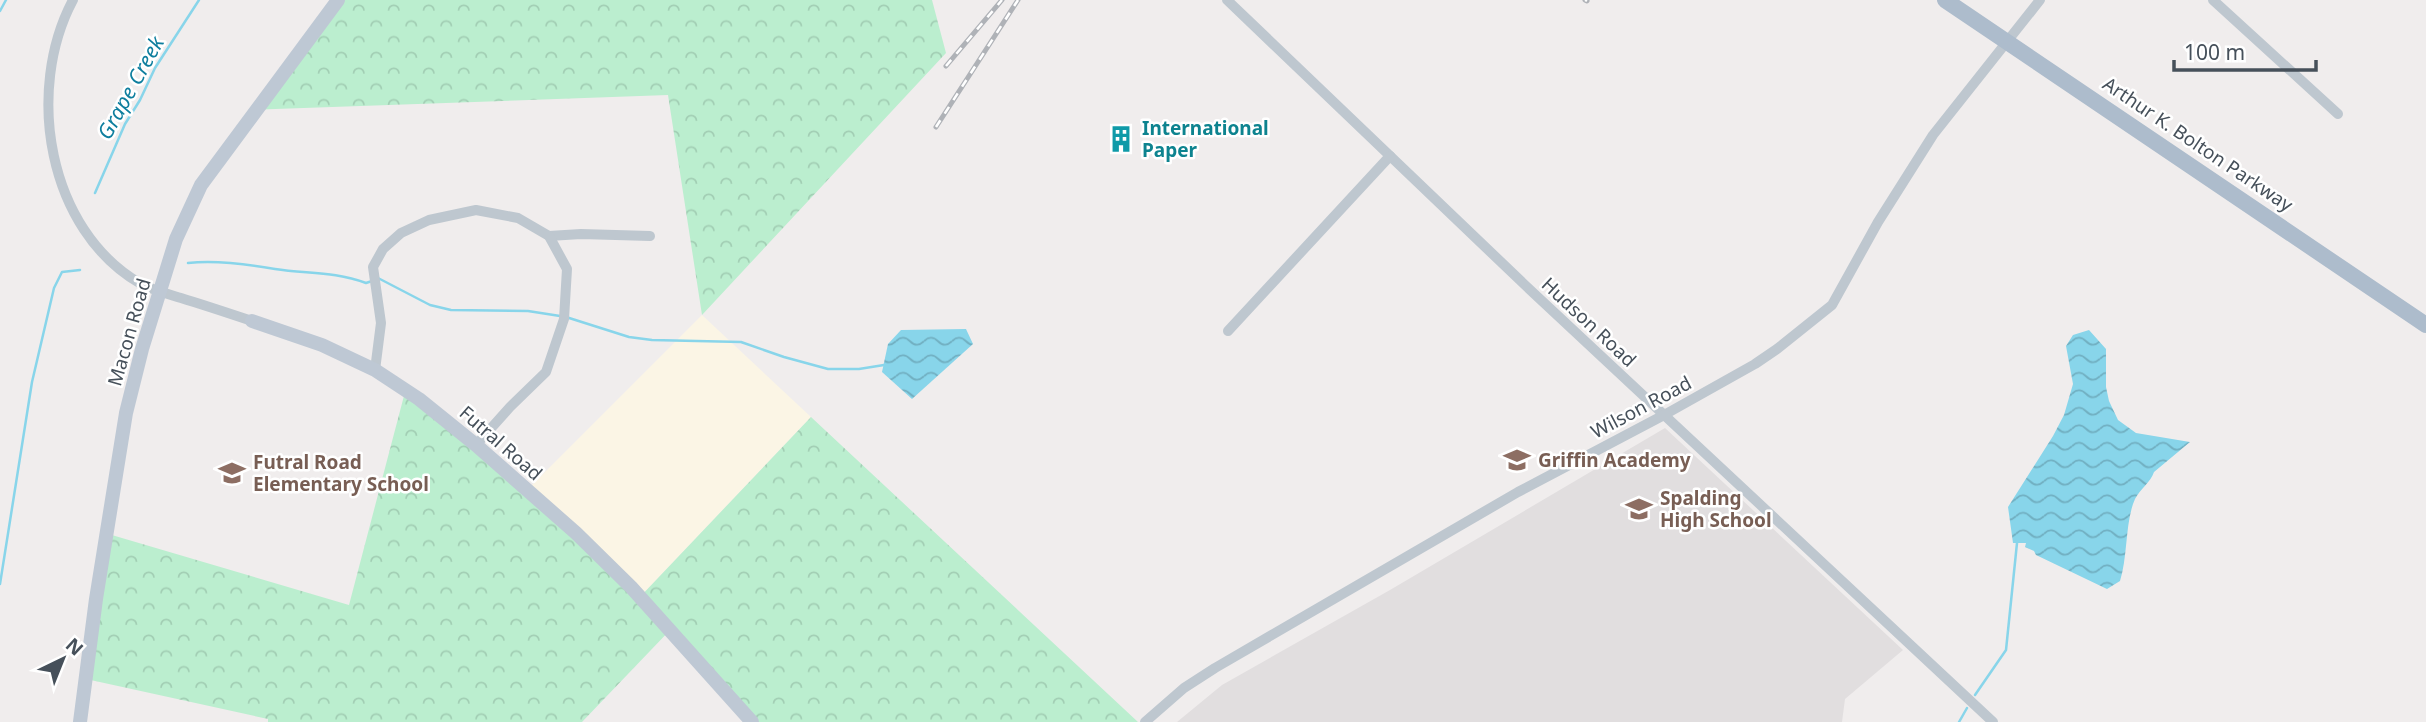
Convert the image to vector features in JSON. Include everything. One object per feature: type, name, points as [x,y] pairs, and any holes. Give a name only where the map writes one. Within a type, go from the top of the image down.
[{"type":"main road","name":"Macon Road","points":[[80,722],[96,599],[126,413],[176,239],[201,185],[338,0]]},
{"type":"main road","name":"Arthur K. Bolton Parkway","points":[[1945,0],[2426,325]]},
{"type":"main road","name":"Futral Road","points":[[251,321],[322,345],[375,370],[419,399],[576,533],[631,587],[752,722]]},
{"type":"street","name":"Futral Road","points":[[73,0],[54,50],[48,104],[51,138],[64,191],[88,235],[132,278],[160,291],[251,321]]},
{"type":"street","name":"Hudson Road","points":[[1227,0],[1664,415],[1993,722]]},
{"type":"street","name":"Wilson Road","points":[[1145,722],[1184,688],[1214,668],[1284,630],[1518,492],[1664,415],[1771,354],[1832,305],[1878,222],[1933,135],[2040,0]]},
{"type":"street","points":[[2213,0],[2338,114]]},
{"type":"street","points":[[1228,331],[1391,156]]},
{"type":"street","points":[[375,370],[381,323],[373,267],[383,248],[401,233],[429,220],[476,210],[518,218],[550,236],[650,236]]},
{"type":"street","points":[[476,445],[546,372],[564,319],[567,269],[550,236]]},
{"type":"shaded area","points":[[702,315],[811,417],[639,598],[525,492]]},
{"type":"shaded area","name":"Spalding High School","points":[[1665,428],[1903,650],[1845,699],[1842,722],[1177,722],[1222,685],[1390,590]]},
{"type":"green space","points":[[331,0],[932,0],[946,53],[702,315],[668,95],[249,110]]},
{"type":"green space","points":[[405,392],[422,400],[639,598],[811,417],[1138,722],[752,722],[673,627],[582,722],[268,722],[268,719],[86,679],[105,533],[349,605]]},
{"type":"water","points":[[966,329],[973,344],[912,399],[882,372],[888,344],[901,330]]},
{"type":"water","points":[[2089,330],[2106,349],[2106,387],[2118,420],[2136,433],[2190,442],[2154,472],[2135,499],[2120,581],[2107,589],[2036,555],[2025,547],[2026,543],[2013,543],[2008,507],[2064,415],[2073,384],[2066,346],[2073,335]]},
{"type":"waterway","points":[[0,11],[6,0]]},
{"type":"waterway","name":"Grape Creek","points":[[95,193],[125,124],[155,68],[199,0]]},
{"type":"waterway","points":[[188,263],[232,263],[331,275],[366,283],[372,281]]},
{"type":"waterway","name":"Grape Creek","points":[[0,584],[32,382],[54,288],[62,272],[80,270]]},
{"type":"waterway","points":[[378,278],[430,305],[451,310],[528,311],[560,316]]},
{"type":"waterway","points":[[566,317],[629,337],[741,342],[828,369],[859,369],[884,365]]},
{"type":"waterway","points":[[1975,695],[2006,650],[2017,543]]},
{"type":"waterway","points":[[1959,722],[1967,708]]},
{"type":"railway","points":[[946,66],[1002,0]]},
{"type":"railway","points":[[936,127],[1018,0]]},
{"type":"place","name":"International Paper","points":[[1121,139]]},
{"type":"place","name":"Griffin Academy","points":[[1517,460]]},
{"type":"place","name":"Futral Road Elementary School","points":[[232,473]]},
{"type":"place","name":"Spalding High School","points":[[1639,509]]}]
